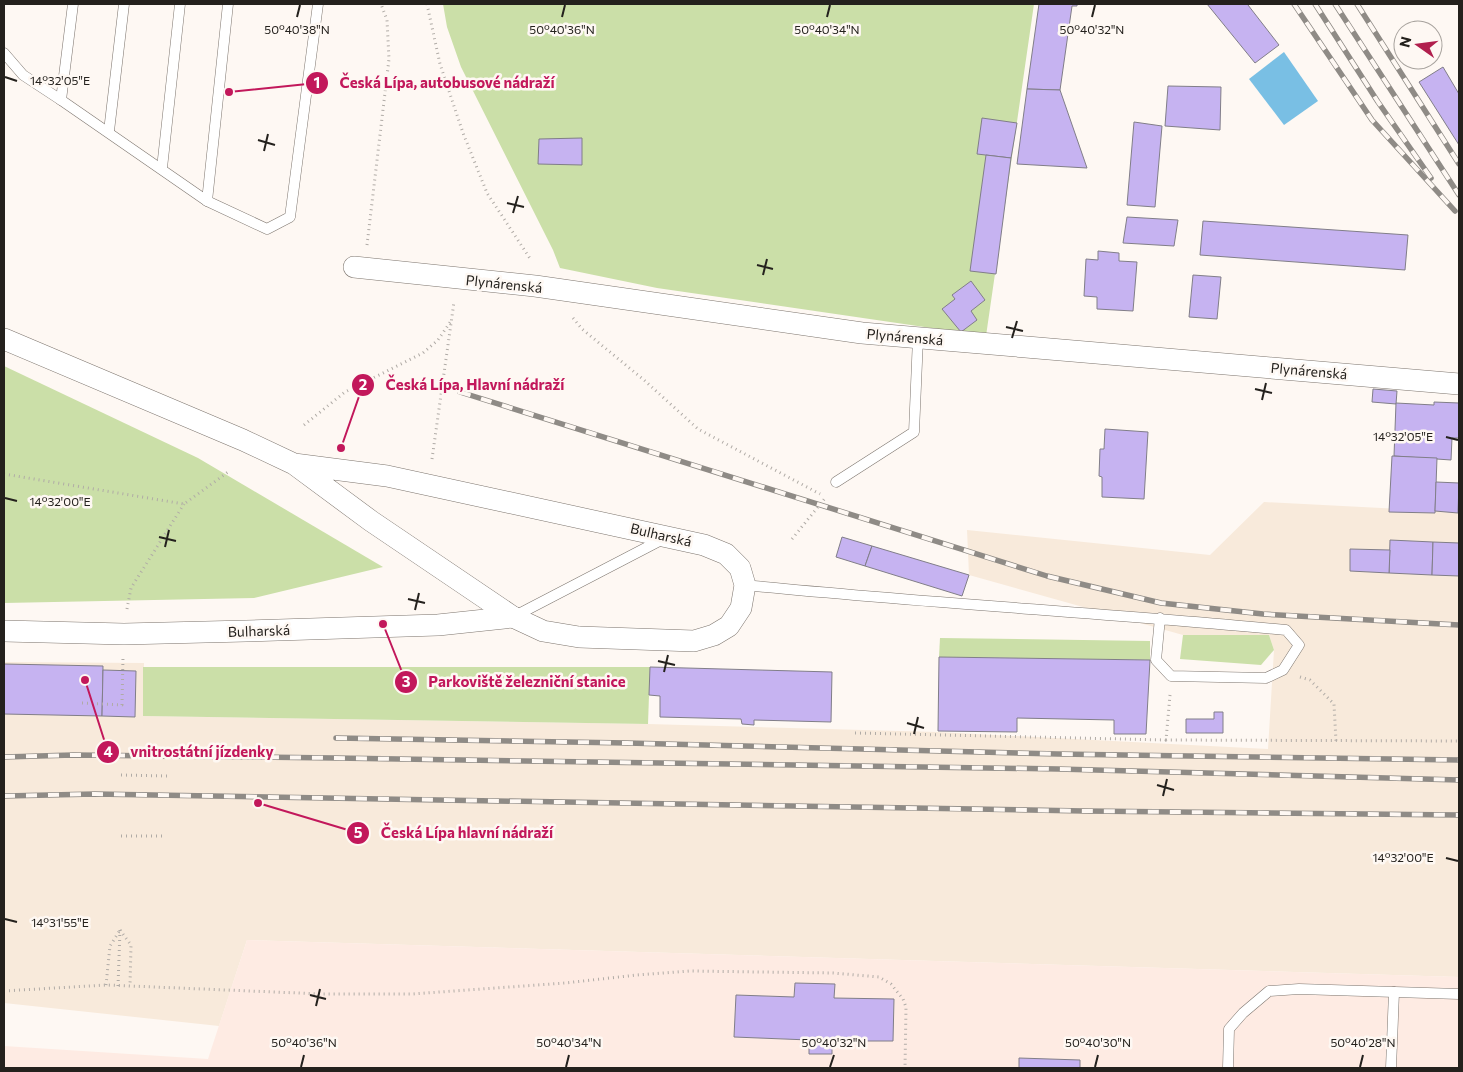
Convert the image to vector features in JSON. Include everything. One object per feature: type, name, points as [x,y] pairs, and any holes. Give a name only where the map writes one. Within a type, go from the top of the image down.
[{"type":"street","name":"Plynárenská","points":[[359,267],[535,286],[862,333],[1459,384]]},
{"type":"street","name":"Bulharská","points":[[4,339],[243,440],[294,464],[371,521],[513,617],[543,631],[579,637],[694,642],[714,636],[729,626],[741,608],[745,585],[740,568],[726,554],[704,545],[387,476],[294,464]]},
{"type":"street","name":"Bulharská","points":[[4,631],[124,634],[263,631],[438,625],[513,617]]},
{"type":"lane","points":[[61,100],[73,4]]},
{"type":"lane","points":[[109,131],[124,4]]},
{"type":"lane","points":[[162,168],[180,4]]},
{"type":"lane","points":[[206,200],[228,4]]},
{"type":"lane","points":[[4,53],[23,75],[109,131],[206,200],[267,229],[290,217],[318,4]]},
{"type":"lane","points":[[836,482],[914,432],[918,338]]},
{"type":"lane","points":[[513,617],[668,536]]},
{"type":"lane","points":[[745,585],[922,602],[1160,618],[1286,630],[1299,645],[1283,670],[1266,678],[1171,676],[1156,660],[1160,618]]},
{"type":"lane","points":[[1228,1068],[1229,1029],[1243,1013],[1269,992],[1300,989],[1459,994]]},
{"type":"lane","points":[[1391,1068],[1394,992]]},
{"type":"path","points":[[359,267],[389,59],[386,20],[381,4]]},
{"type":"path","points":[[432,459],[457,279]]},
{"type":"path","points":[[304,425],[345,392],[423,353],[438,340],[451,321]]},
{"type":"path","points":[[126,611],[131,588],[184,504],[228,472]]},
{"type":"path","points":[[4,474],[184,504]]},
{"type":"path","points":[[792,539],[821,505],[836,482]]},
{"type":"path","points":[[82,703],[122,705],[124,651]]},
{"type":"path","points":[[1283,670],[1310,680],[1334,704],[1336,741]]},
{"type":"path","points":[[1166,740],[1171,676]]},
{"type":"path","points":[[856,733],[1166,740],[1459,741]]},
{"type":"path","points":[[121,775],[168,776]]},
{"type":"path","points":[[120,836],[163,836]]},
{"type":"path","points":[[106,985],[110,946],[120,930]]},
{"type":"path","points":[[118,986],[120,930]]},
{"type":"path","points":[[120,930],[131,945],[130,986]]},
{"type":"path","points":[[4,991],[106,985],[322,994],[412,994],[555,984],[690,971],[833,973],[880,977],[891,984],[903,999],[906,1007],[906,1068]]},
{"type":"shaded area","points":[[1264,502],[1459,512],[1459,977],[247,940],[219,1026],[4,1003],[4,662],[144,663],[143,716],[648,724],[937,732],[1268,749],[1274,650],[1269,635],[1183,635],[969,575],[967,530],[1210,555]]},
{"type":"shaded area","points":[[247,940],[1459,977],[1459,1068],[4,1068],[4,1046],[208,1059]]},
{"type":"green space","points":[[443,4],[1034,4],[986,336],[657,288],[560,268],[553,250],[461,67],[447,27]]},
{"type":"green space","points":[[4,366],[198,458],[383,567],[254,598],[4,603]]},
{"type":"green space","points":[[1183,635],[1269,635],[1274,650],[1261,665],[1180,659]]},
{"type":"green space","points":[[940,638],[1150,641],[1150,660],[939,657]]},
{"type":"green space","points":[[143,667],[650,667],[648,724],[143,716]]},
{"type":"water","points":[[1284,52],[1318,101],[1284,125],[1249,79]]},
{"type":"building","points":[[1039,4],[1077,4],[1077,6],[1072,6],[1060,90],[1027,89]]},
{"type":"building","points":[[1207,4],[1249,4],[1279,45],[1255,63]]},
{"type":"building","points":[[1443,67],[1459,94],[1459,145],[1419,82],[1438,70],[1443,70]]},
{"type":"building","points":[[1168,86],[1221,87],[1220,130],[1165,126]]},
{"type":"building","points":[[1027,89],[1060,90],[1087,168],[1017,164]]},
{"type":"building","points":[[982,118],[1017,123],[1011,158],[977,154]]},
{"type":"building","points":[[1134,122],[1162,126],[1155,207],[1127,205]]},
{"type":"building","points":[[582,138],[582,165],[538,164],[539,139]]},
{"type":"building","points":[[986,155],[1011,158],[996,274],[970,271]]},
{"type":"building","points":[[1127,217],[1178,220],[1174,246],[1123,243]]},
{"type":"building","points":[[1203,221],[1408,235],[1405,270],[1200,255]]},
{"type":"building","points":[[1098,251],[1119,253],[1119,261],[1137,262],[1133,311],[1097,309],[1097,297],[1084,296],[1086,259],[1098,260]]},
{"type":"building","points":[[1193,275],[1221,277],[1217,319],[1189,317]]},
{"type":"building","points":[[971,281],[985,300],[971,311],[977,320],[961,332],[942,309],[955,299],[952,295]]},
{"type":"building","points":[[1373,389],[1397,391],[1396,404],[1372,402]]},
{"type":"building","points":[[1434,402],[1459,403],[1459,438],[1452,438],[1451,460],[1394,456],[1396,403],[1434,405]]},
{"type":"building","points":[[1105,429],[1148,432],[1144,499],[1102,497],[1102,477],[1099,476],[1100,449],[1104,449]]},
{"type":"building","points":[[1392,456],[1437,458],[1435,513],[1389,512]]},
{"type":"building","points":[[1436,482],[1459,483],[1458,513],[1435,511]]},
{"type":"building","points":[[842,537],[872,546],[865,566],[836,557]]},
{"type":"building","points":[[1390,540],[1433,542],[1432,575],[1389,573]]},
{"type":"building","points":[[1433,542],[1459,543],[1459,576],[1432,575]]},
{"type":"building","points":[[872,546],[969,575],[962,596],[865,566]]},
{"type":"building","points":[[1350,549],[1390,550],[1389,573],[1350,571]]},
{"type":"building","points":[[939,657],[1150,660],[1146,734],[1114,734],[1114,720],[1017,718],[1017,732],[938,731]]},
{"type":"building","points":[[4,664],[103,666],[102,716],[4,714]]},
{"type":"building","points":[[650,667],[832,672],[831,722],[754,720],[754,725],[742,724],[741,719],[660,717],[660,696],[649,695]]},
{"type":"building","points":[[103,670],[136,671],[135,717],[102,716]]},
{"type":"building","points":[[1214,712],[1223,712],[1223,733],[1186,733],[1186,719],[1214,719]]},
{"type":"building","points":[[795,983],[835,984],[834,998],[894,999],[893,1041],[832,1041],[832,1054],[809,1054],[809,1040],[734,1037],[736,995],[794,997]]},
{"type":"building","points":[[1019,1058],[1080,1060],[1080,1068],[1019,1068]]},
{"type":"railway","points":[[1294,4],[1372,120],[1455,211]]},
{"type":"railway","points":[[1315,4],[1378,102],[1431,178]]},
{"type":"railway","points":[[1335,4],[1459,195]]},
{"type":"railway","points":[[1357,4],[1459,164]]},
{"type":"railway","points":[[460,392],[1047,576],[1161,603],[1263,614],[1459,625]]},
{"type":"railway","points":[[336,738],[1058,754],[1459,760]]},
{"type":"railway","points":[[4,757],[73,755],[1058,769],[1459,780]]},
{"type":"railway","points":[[4,796],[95,794],[1084,811],[1459,815]]},
{"type":"place","name":"Česká Lípa, autobusové nádraží","points":[[229,92]]},
{"type":"place","name":"Česká Lípa, Hlavní nádraží","points":[[341,448]]},
{"type":"place","name":"Parkoviště železniční stanice","points":[[383,624]]},
{"type":"place","name":"vnitrostátní jízdenky","points":[[85,680]]},
{"type":"place","name":"Česká Lípa hlavní nádraží","points":[[258,803]]}]
